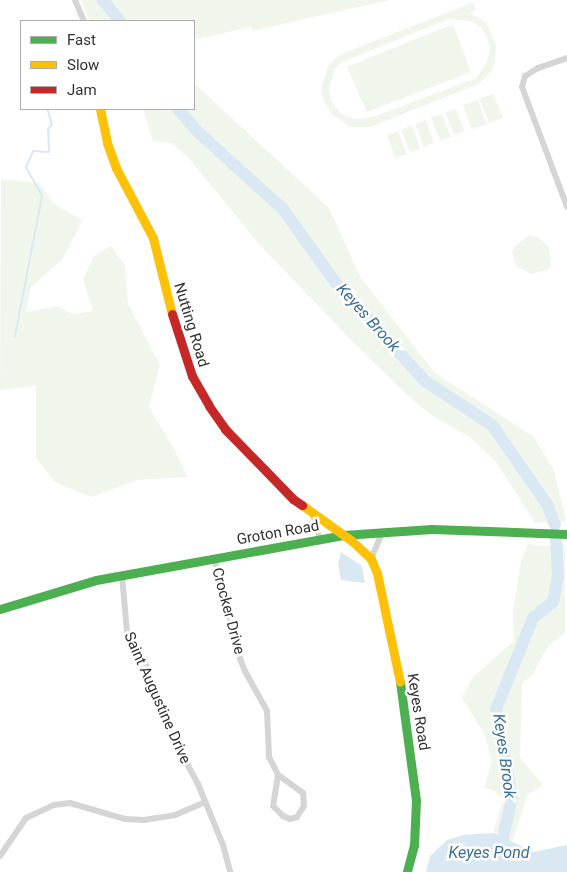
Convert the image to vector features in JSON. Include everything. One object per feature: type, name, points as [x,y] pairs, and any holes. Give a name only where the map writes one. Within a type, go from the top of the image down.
[{"type":"street","points":[[75,0],[84,20]]},
{"type":"street","points":[[567,58],[538,68],[525,76],[522,87],[567,207]]},
{"type":"street","name":"Nutting Road","points":[[100,110],[107,143],[116,168],[153,238],[169,304],[192,376],[225,429],[293,499],[343,535]]},
{"type":"street","points":[[314,515],[320,539]]},
{"type":"street","name":"Groton Road","points":[[0,609],[80,584],[343,535],[383,531],[451,529],[567,534]]},
{"type":"street","points":[[371,560],[383,531]]},
{"type":"street","name":"Keyes Road","points":[[343,535],[371,560],[380,587],[405,705],[416,800],[414,845],[407,872]]},
{"type":"street","name":"Crocker Drive","points":[[214,558],[236,648],[245,671],[267,711],[269,758],[278,775]]},
{"type":"street","name":"Saint Augustine Drive","points":[[122,575],[127,632],[146,665],[160,709],[205,802],[223,845],[230,872]]},
{"type":"street","points":[[278,775],[302,793],[305,799],[304,806],[297,817],[290,819],[283,816],[273,806],[278,775]]},
{"type":"street","points":[[0,856],[26,818],[54,805],[70,803],[125,819],[158,820],[205,802]]},
{"type":"shaded area","points":[[81,0],[390,0],[252,31],[251,27],[195,40],[195,20],[90,20]]},
{"type":"shaded area","points":[[474,2],[476,10],[470,13],[486,22],[496,45],[495,62],[491,72],[479,84],[370,127],[350,127],[331,114],[322,96],[322,85],[328,66],[341,54]],"holes":[[[449,19],[469,21],[479,26],[490,46],[488,60],[476,78],[373,117],[355,119],[342,114],[331,100],[329,88],[335,69],[342,62]]]},
{"type":"shaded area","points":[[453,24],[471,72],[367,112],[347,67]]},
{"type":"shaded area","name":"Keyes Brook","points":[[195,84],[329,208],[361,278],[435,373],[534,437],[554,471],[566,520],[557,525],[551,521],[535,523],[496,462],[470,437],[431,415],[410,398],[347,336],[259,244],[187,156],[171,143],[153,141],[143,110],[195,110]]},
{"type":"shaded area","points":[[493,94],[503,118],[489,123],[479,99]]},
{"type":"shaded area","points":[[478,100],[487,124],[472,129],[463,105]]},
{"type":"shaded area","points":[[456,109],[465,131],[454,135],[445,112]]},
{"type":"shaded area","points":[[442,114],[451,137],[440,141],[431,117]]},
{"type":"shaded area","points":[[426,120],[434,143],[424,147],[415,124]]},
{"type":"shaded area","points":[[412,125],[420,149],[410,152],[401,130]]},
{"type":"shaded area","points":[[398,131],[407,154],[395,158],[387,135]]},
{"type":"shaded area","points":[[1,179],[39,183],[53,203],[82,220],[62,260],[31,287],[26,312],[57,306],[72,314],[93,311],[83,279],[94,256],[111,246],[125,265],[128,304],[160,365],[149,407],[188,477],[137,480],[91,497],[55,482],[36,458],[36,386],[0,390]]},
{"type":"shaded area","points":[[529,236],[537,237],[549,247],[551,265],[547,270],[531,274],[516,266],[512,252],[515,246]]},
{"type":"shaded area","points":[[554,539],[559,540],[565,546],[565,633],[548,646],[533,674],[522,684],[520,758],[543,785],[528,794],[512,843],[493,833],[503,799],[493,790],[484,788],[492,761],[485,736],[462,697],[474,676],[514,641],[513,612],[521,560],[528,544],[550,546]]},
{"type":"water","points":[[341,552],[362,566],[365,583],[341,580],[338,564]]},
{"type":"water","name":"Keyes Pond","points":[[493,833],[534,852],[567,845],[567,872],[426,872],[430,856],[447,840],[463,835]]},
{"type":"waterway","name":"Keyes Brook","points":[[103,0],[119,20]]},
{"type":"waterway","points":[[15,336],[42,196],[26,167],[33,151],[49,152],[48,129],[52,124],[47,110]]},
{"type":"waterway","name":"Keyes Brook","points":[[179,110],[198,132],[283,209],[338,286],[425,381],[492,425],[547,504],[555,525]]},
{"type":"waterway","name":"Keyes Brook","points":[[503,838],[512,798],[496,709],[533,618],[553,602],[558,576],[556,540]]},
{"type":"traffic: fast","points":[[0,609],[96,580],[343,535],[432,529],[567,534]]},
{"type":"traffic: fast","points":[[400,682],[416,800],[414,845],[407,872]]},
{"type":"traffic: slow","points":[[100,110],[107,143],[116,168],[153,238],[172,314]]},
{"type":"traffic: slow","points":[[302,505],[352,541],[371,559],[377,573],[400,682]]},
{"type":"traffic: jam","points":[[172,314],[192,376],[209,406],[225,429],[293,499],[302,505]]}]
